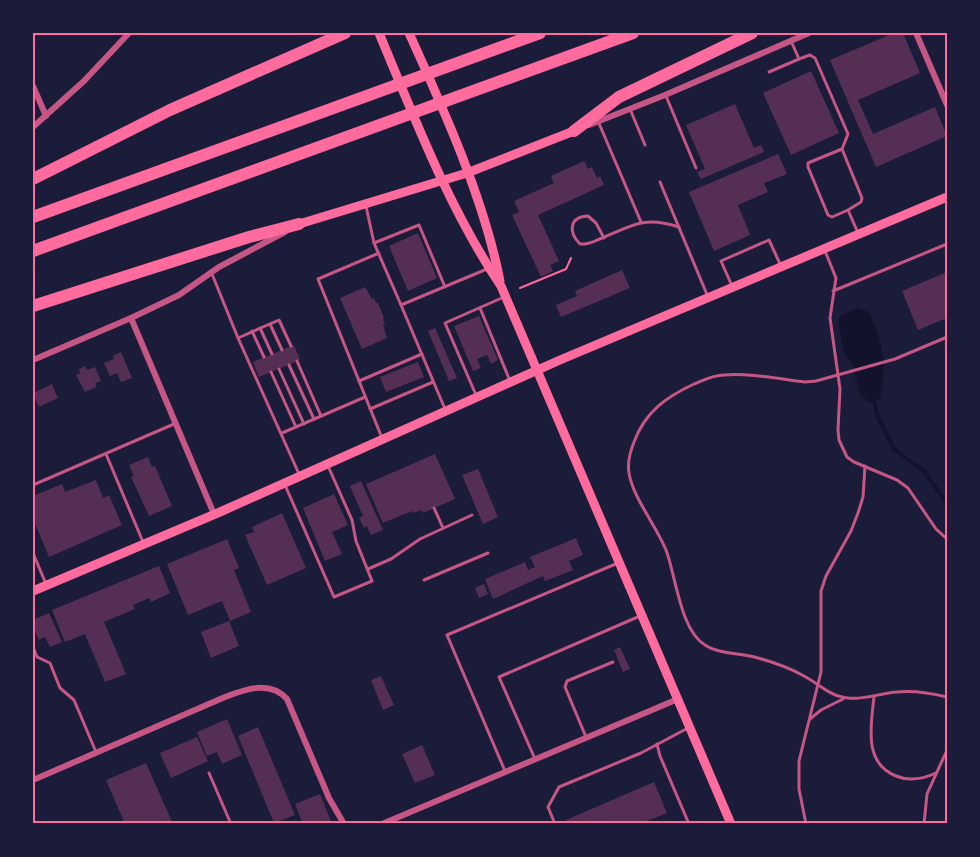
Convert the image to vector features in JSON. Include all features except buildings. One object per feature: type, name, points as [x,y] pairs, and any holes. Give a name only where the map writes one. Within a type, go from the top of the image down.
[{"type":"highway","points":[[33,179],[170,110],[345,33]]},
{"type":"highway","points":[[33,217],[540,33]]},
{"type":"highway","points":[[33,251],[633,33]]},
{"type":"highway","points":[[574,131],[619,97],[752,33]]},
{"type":"highway","points":[[33,306],[249,237],[299,224]]},
{"type":"main road","points":[[380,33],[432,157],[477,250],[501,286],[519,325],[731,824]]},
{"type":"main road","points":[[410,35],[458,149],[493,244],[501,286]]},
{"type":"main road","points":[[299,224],[467,173],[574,131]]},
{"type":"main road","points":[[33,591],[299,477],[538,370],[947,197]]},
{"type":"street","points":[[33,127],[84,81],[129,33]]},
{"type":"street","points":[[574,131],[809,33]]},
{"type":"street","points":[[916,33],[947,105]]},
{"type":"street","points":[[33,86],[46,116]]},
{"type":"street","points":[[33,360],[179,295],[212,272],[299,224]]},
{"type":"street","points":[[131,318],[214,514]]},
{"type":"street","points":[[33,780],[234,693],[249,689],[272,688],[287,699],[329,798],[344,824]]},
{"type":"street","points":[[382,824],[678,699]]},
{"type":"lane","points":[[791,41],[799,59]]},
{"type":"lane","points":[[769,72],[810,55],[815,58],[848,134],[847,141],[842,148],[808,163],[828,215],[832,217],[861,202],[862,198],[842,148]]},
{"type":"lane","points":[[665,95],[696,168]]},
{"type":"lane","points":[[630,108],[645,145]]},
{"type":"lane","points":[[598,121],[641,222]]},
{"type":"lane","points":[[660,182],[709,298]]},
{"type":"lane","points":[[365,204],[374,243],[446,411]]},
{"type":"lane","points":[[848,210],[858,235]]},
{"type":"lane","points":[[604,238],[596,223],[588,216],[583,216],[574,223],[571,232],[580,244],[586,245],[604,238],[641,222],[660,221],[679,227]]},
{"type":"lane","points":[[374,243],[419,225],[445,287]]},
{"type":"lane","points":[[733,288],[721,261],[769,240],[781,267]]},
{"type":"lane","points":[[833,291],[947,244]]},
{"type":"lane","points":[[824,249],[836,278],[830,318],[838,375],[839,440],[847,457],[897,480],[908,488],[936,530],[947,538]]},
{"type":"lane","points":[[378,252],[318,279],[383,440]]},
{"type":"lane","points":[[401,305],[489,268]]},
{"type":"lane","points":[[212,272],[238,338],[282,433],[299,477]]},
{"type":"lane","points":[[477,398],[444,323],[506,296]]},
{"type":"lane","points":[[480,309],[511,383]]},
{"type":"lane","points":[[238,338],[279,320],[291,346]]},
{"type":"lane","points":[[270,324],[282,350]]},
{"type":"lane","points":[[260,328],[272,354]]},
{"type":"lane","points":[[252,331],[264,357]]},
{"type":"lane","points":[[947,337],[888,361],[805,382],[736,375],[708,378],[671,395],[646,417],[637,433],[628,461],[631,483],[666,550],[679,600],[687,620],[703,644],[712,649],[758,657],[803,675],[832,694],[844,698],[861,699],[915,691],[947,697]]},
{"type":"lane","points":[[359,381],[422,354]]},
{"type":"lane","points":[[297,361],[321,416]]},
{"type":"lane","points":[[289,364],[314,419]]},
{"type":"lane","points":[[279,369],[303,424]]},
{"type":"lane","points":[[271,372],[296,427]]},
{"type":"lane","points":[[370,409],[434,382]]},
{"type":"lane","points":[[282,433],[365,397]]},
{"type":"lane","points":[[33,485],[176,424]]},
{"type":"lane","points":[[106,454],[144,544]]},
{"type":"lane","points":[[285,483],[334,597],[372,580],[356,541],[352,520],[327,464]]},
{"type":"lane","points":[[806,824],[799,789],[799,761],[818,685],[822,650],[821,591],[826,576],[851,531],[858,513],[863,497],[865,466]]},
{"type":"lane","points":[[434,508],[443,528]]},
{"type":"lane","points":[[368,569],[391,559],[420,539],[472,515]]},
{"type":"lane","points":[[33,553],[47,585]]},
{"type":"lane","points":[[424,580],[488,553]]},
{"type":"lane","points":[[506,772],[447,635],[619,562]]},
{"type":"lane","points":[[535,760],[500,677],[642,615]]},
{"type":"lane","points":[[33,647],[38,657],[50,663],[60,688],[74,700],[96,752]]},
{"type":"lane","points":[[587,738],[565,687],[567,681],[612,662]]},
{"type":"lane","points":[[874,697],[871,742],[878,764],[892,775],[902,779],[920,779],[936,773]]},
{"type":"lane","points":[[810,719],[821,710],[844,698]]},
{"type":"lane","points":[[555,824],[548,807],[560,787],[641,753],[689,727]]},
{"type":"lane","points":[[657,744],[688,824]]},
{"type":"lane","points":[[924,824],[927,794],[947,750]]},
{"type":"lane","points":[[209,773],[231,824]]},
{"type":"path","points":[[520,288],[566,268],[571,258]]},
{"type":"shaded area","points":[[857,308],[869,312],[882,354],[881,398],[870,403],[861,396],[852,364],[844,353],[838,321],[840,317]]},
{"type":"waterway","points":[[874,402],[878,417],[894,449],[925,472],[947,504]]}]
